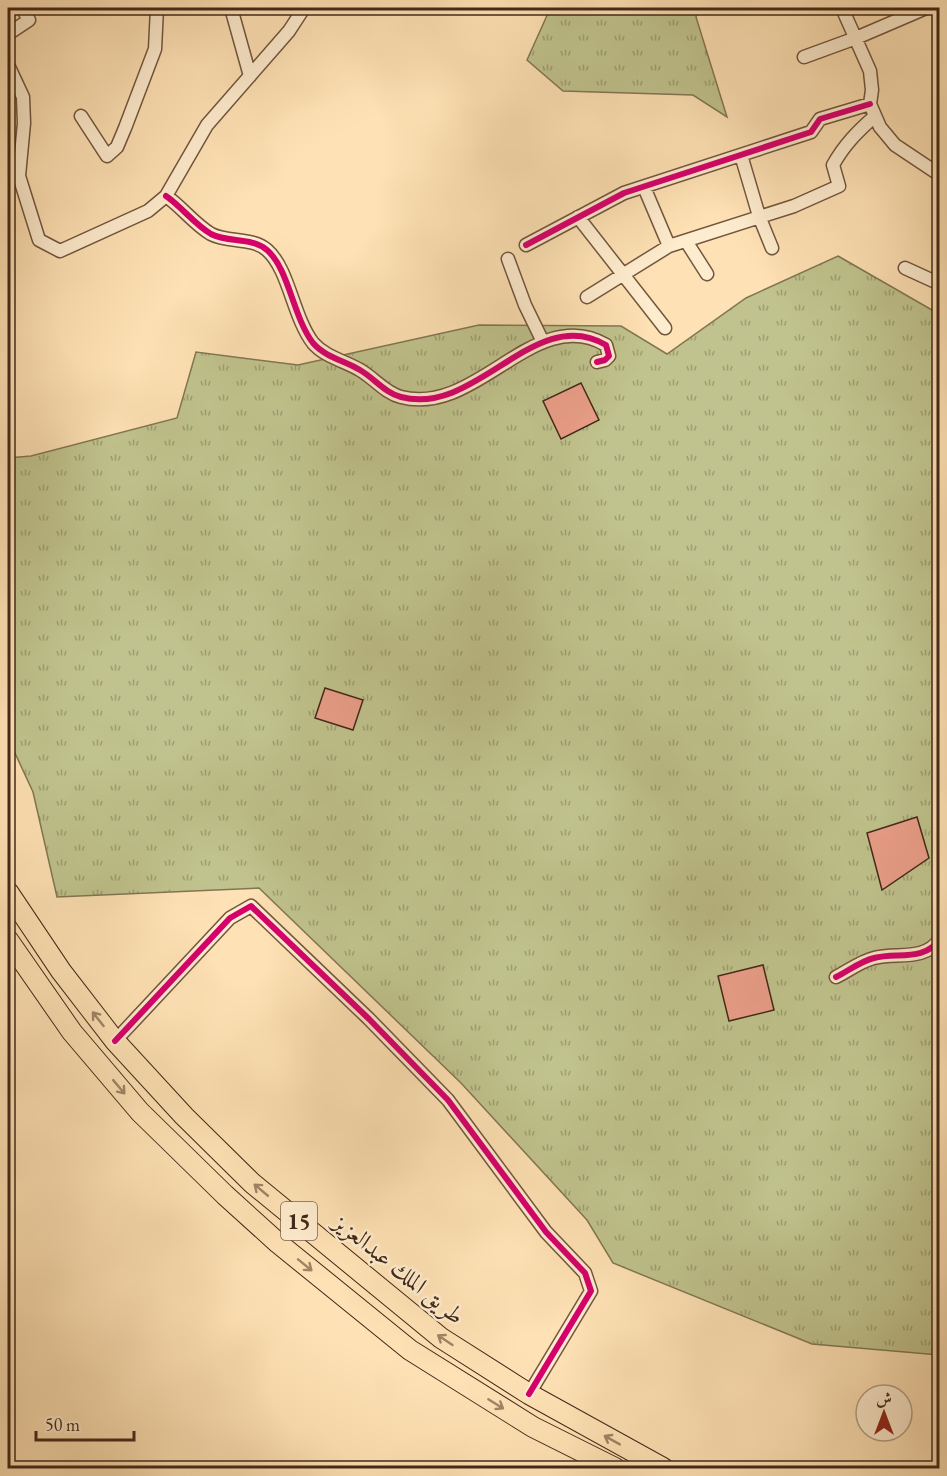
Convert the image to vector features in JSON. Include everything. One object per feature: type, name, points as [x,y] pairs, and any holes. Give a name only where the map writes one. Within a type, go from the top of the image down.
[{"type":"highway","name":"طريق الملك عبدالعزيز","points":[[8,892],[61,971],[115,1041],[184,1116],[252,1183],[441,1338],[530,1394],[663,1468]]},
{"type":"highway","name":"15","points":[[8,940],[72,1032],[140,1112],[278,1243],[410,1350],[533,1427],[615,1468]]},
{"type":"street","points":[[8,34],[29,20],[22,8]]},
{"type":"street","points":[[81,116],[107,156],[117,147],[155,49],[157,8]]},
{"type":"street","points":[[231,8],[250,76]]},
{"type":"street","points":[[8,65],[23,97],[24,123],[19,176],[39,240],[60,251],[148,211],[166,196],[207,125],[288,31],[304,8]]},
{"type":"street","points":[[842,8],[870,71],[872,90],[870,104],[880,127],[895,145],[939,175]]},
{"type":"street","points":[[804,57],[926,8]]},
{"type":"street","points":[[937,8],[939,12]]},
{"type":"street","points":[[526,245],[624,193],[811,132],[819,119],[870,104]]},
{"type":"street","points":[[587,297],[669,246],[794,206],[838,186],[833,165],[855,134],[875,116]]},
{"type":"street","points":[[741,155],[759,216],[772,248]]},
{"type":"street","points":[[644,187],[669,246]]},
{"type":"street","points":[[166,196],[213,235],[255,243],[269,252],[284,279],[300,321],[314,343],[322,351],[360,370],[390,394],[412,399],[441,397],[471,385],[555,336],[568,335],[599,341],[606,345],[609,356],[597,362]]},
{"type":"street","points":[[578,217],[665,328]]},
{"type":"street","points":[[686,241],[707,274]]},
{"type":"street","points":[[508,258],[525,305],[543,342]]},
{"type":"street","points":[[905,268],[939,284]]},
{"type":"street","points":[[115,1041],[230,918],[251,906],[369,1019],[448,1100],[546,1232],[585,1273],[591,1291],[530,1394]]},
{"type":"street","points":[[836,977],[873,958],[919,954],[935,946],[939,939]]},
{"type":"green space","points":[[548,8],[698,8],[696,17],[727,117],[693,95],[563,91],[527,60],[549,11]]},
{"type":"green space","points":[[838,256],[939,314],[939,1355],[812,1344],[613,1263],[587,1220],[461,1083],[259,888],[57,897],[33,792],[8,738],[8,458],[31,456],[177,418],[196,352],[298,365],[479,325],[621,326],[667,354],[746,298]]},
{"type":"building","points":[[581,383],[599,420],[561,439],[543,401]]},
{"type":"building","points":[[325,688],[363,700],[353,730],[315,718]]},
{"type":"building","points":[[917,817],[929,858],[882,890],[867,833]]},
{"type":"building","points":[[763,965],[774,1010],[729,1021],[718,976]]},
{"type":"cycle path","points":[[526,245],[624,193],[811,132],[820,119],[870,104]]},
{"type":"cycle path","points":[[166,196],[211,234],[254,243],[267,250],[281,269],[300,320],[313,343],[329,355],[360,370],[395,395],[429,399],[455,391],[530,348],[555,338],[580,336],[606,345],[609,356],[597,362]]},
{"type":"cycle path","points":[[115,1041],[230,918],[251,906],[369,1019],[448,1100],[546,1232],[585,1273],[591,1291],[529,1394]]},
{"type":"cycle path","points":[[836,977],[869,959],[918,954],[934,946],[940,939]]}]
